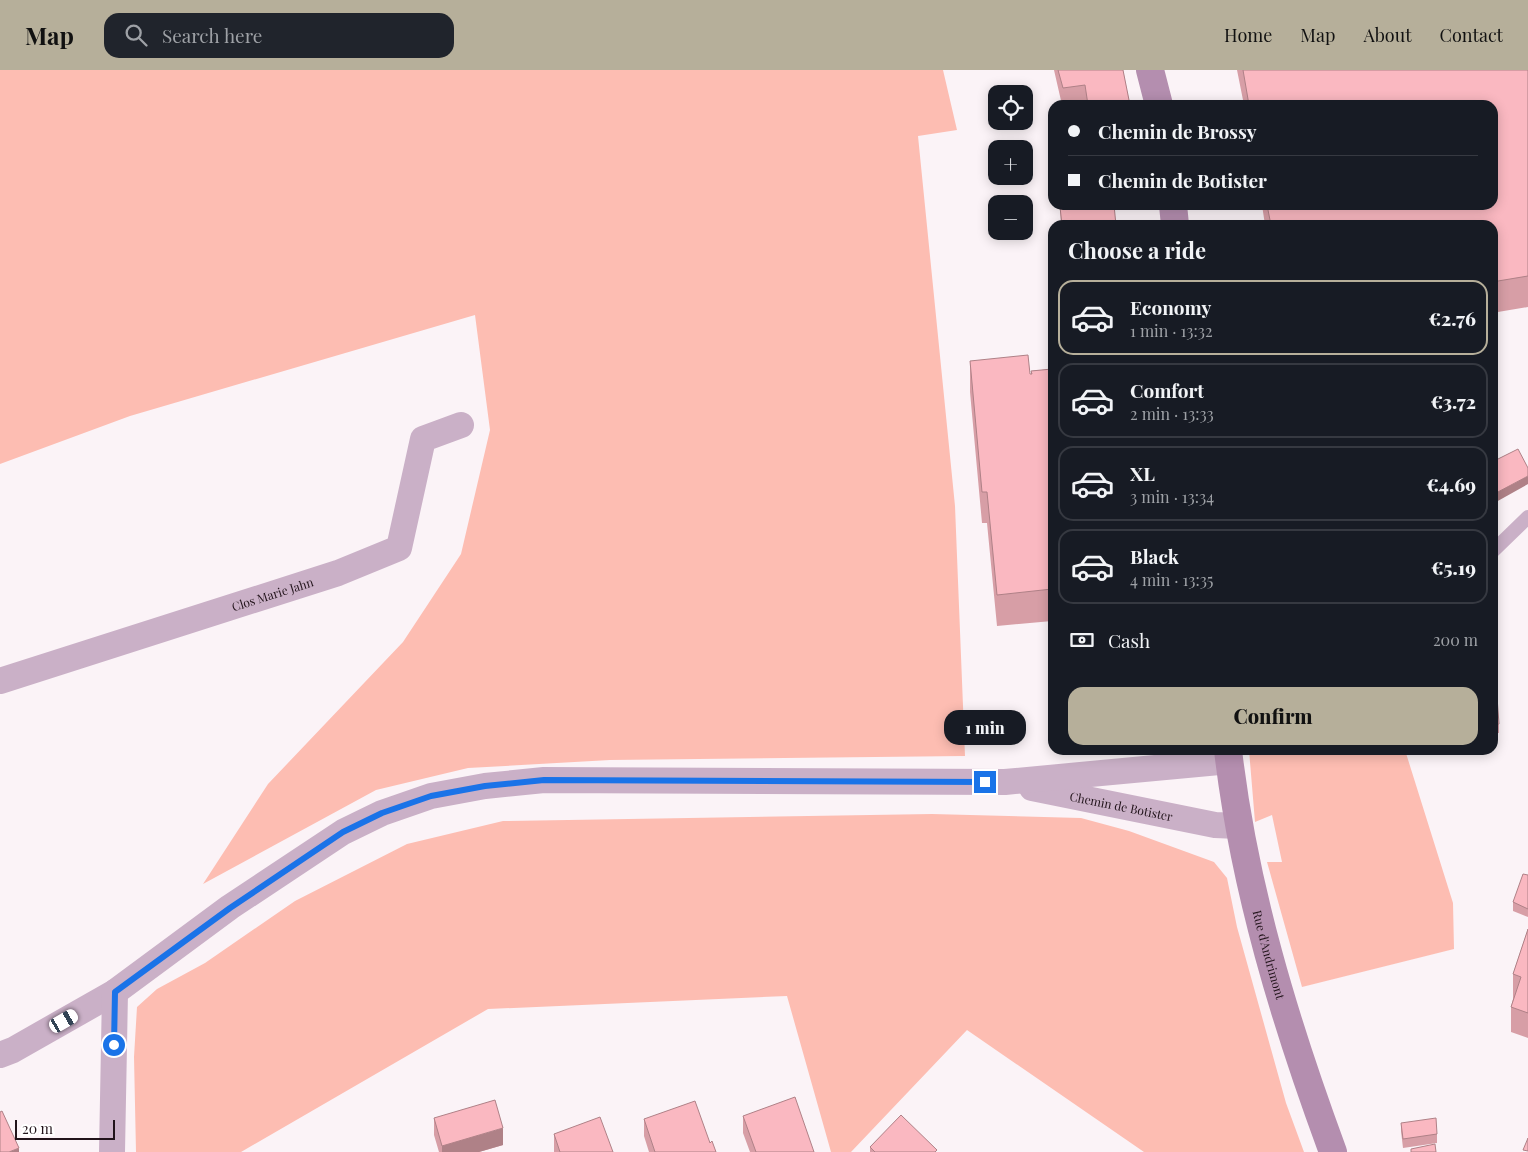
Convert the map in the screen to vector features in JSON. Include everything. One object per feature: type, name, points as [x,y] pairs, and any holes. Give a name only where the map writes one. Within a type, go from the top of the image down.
[{"type":"street","points":[[1150,70],[1158,100]]},
{"type":"street","name":"Clos Marie Jahn","points":[[0,681],[338,573],[399,548],[422,439],[460,425]]},
{"type":"street","name":"Chemin de Botister","points":[[0,1055],[13,1050],[115,992],[230,908],[343,832],[382,813],[431,796],[485,786],[544,780],[1005,782],[1229,755]]},
{"type":"street","name":"Rue d'Andrimont","points":[[1229,755],[1238,826],[1272,964],[1306,1080],[1333,1152]]},
{"type":"street","name":"Chemin de Botister","points":[[1005,782],[1214,825],[1238,826]]},
{"type":"street","points":[[112,1152],[115,992]]},
{"type":"lane","points":[[1498,546],[1528,517]]},
{"type":"shaded area","points":[[0,70],[943,70],[957,130],[918,136],[955,506],[965,756],[610,760],[468,768],[376,790],[203,884],[268,784],[403,642],[461,554],[490,430],[475,315],[130,416],[0,464]]},
{"type":"shaded area","points":[[1249,755],[1407,755],[1453,903],[1454,949],[1302,987],[1267,862],[1282,862],[1272,815],[1255,822]]},
{"type":"shaded area","points":[[932,814],[1081,818],[1129,831],[1214,862],[1227,878],[1237,927],[1286,1103],[1304,1152],[1144,1152],[967,1030],[851,1152],[831,1152],[787,996],[488,1009],[241,1152],[136,1152],[134,1057],[137,1007],[157,989],[205,963],[295,901],[407,844],[503,821]]},
{"type":"building","points":[[1058,70],[1123,70],[1129,100],[1087,100],[1085,85],[1063,88]]},
{"type":"building","points":[[1243,70],[1528,70],[1528,276],[1498,281],[1498,220],[1270,220],[1268,210],[1498,210],[1498,100],[1248,100]]},
{"type":"building","points":[[1060,210],[1114,210],[1116,220],[1061,220]]},
{"type":"building","points":[[1028,355],[1030,374],[1032,374],[1031,371],[1048,369],[1048,589],[997,595],[987,492],[982,492],[970,361]]},
{"type":"building","points":[[1518,449],[1528,468],[1528,476],[1498,492],[1498,459]]},
{"type":"building","points":[[1523,874],[1528,875],[1528,909],[1513,902]]},
{"type":"building","points":[[1528,929],[1528,1013],[1511,1007],[1521,977],[1513,974]]},
{"type":"building","points":[[795,1097],[814,1152],[756,1152],[743,1116]]},
{"type":"building","points":[[495,1100],[503,1128],[442,1146],[434,1118]]},
{"type":"building","points":[[695,1101],[710,1143],[712,1141],[716,1152],[655,1152],[644,1119]]},
{"type":"building","points":[[2,1111],[19,1148],[9,1152],[0,1152],[0,1112]]},
{"type":"building","points":[[901,1115],[937,1150],[935,1152],[875,1152],[870,1147]]},
{"type":"building","points":[[600,1117],[613,1152],[560,1152],[554,1134]]},
{"type":"building","points":[[1436,1118],[1437,1134],[1403,1139],[1401,1123]]},
{"type":"building","points":[[1528,1138],[1528,1151],[1523,1150]]},
{"type":"building","points":[[1435,1144],[1436,1152],[1411,1152],[1411,1149]]},
{"type":"route","points":[[114,1045],[115,992],[230,908],[343,832],[382,813],[431,796],[485,786],[544,780],[985,782]]}]
